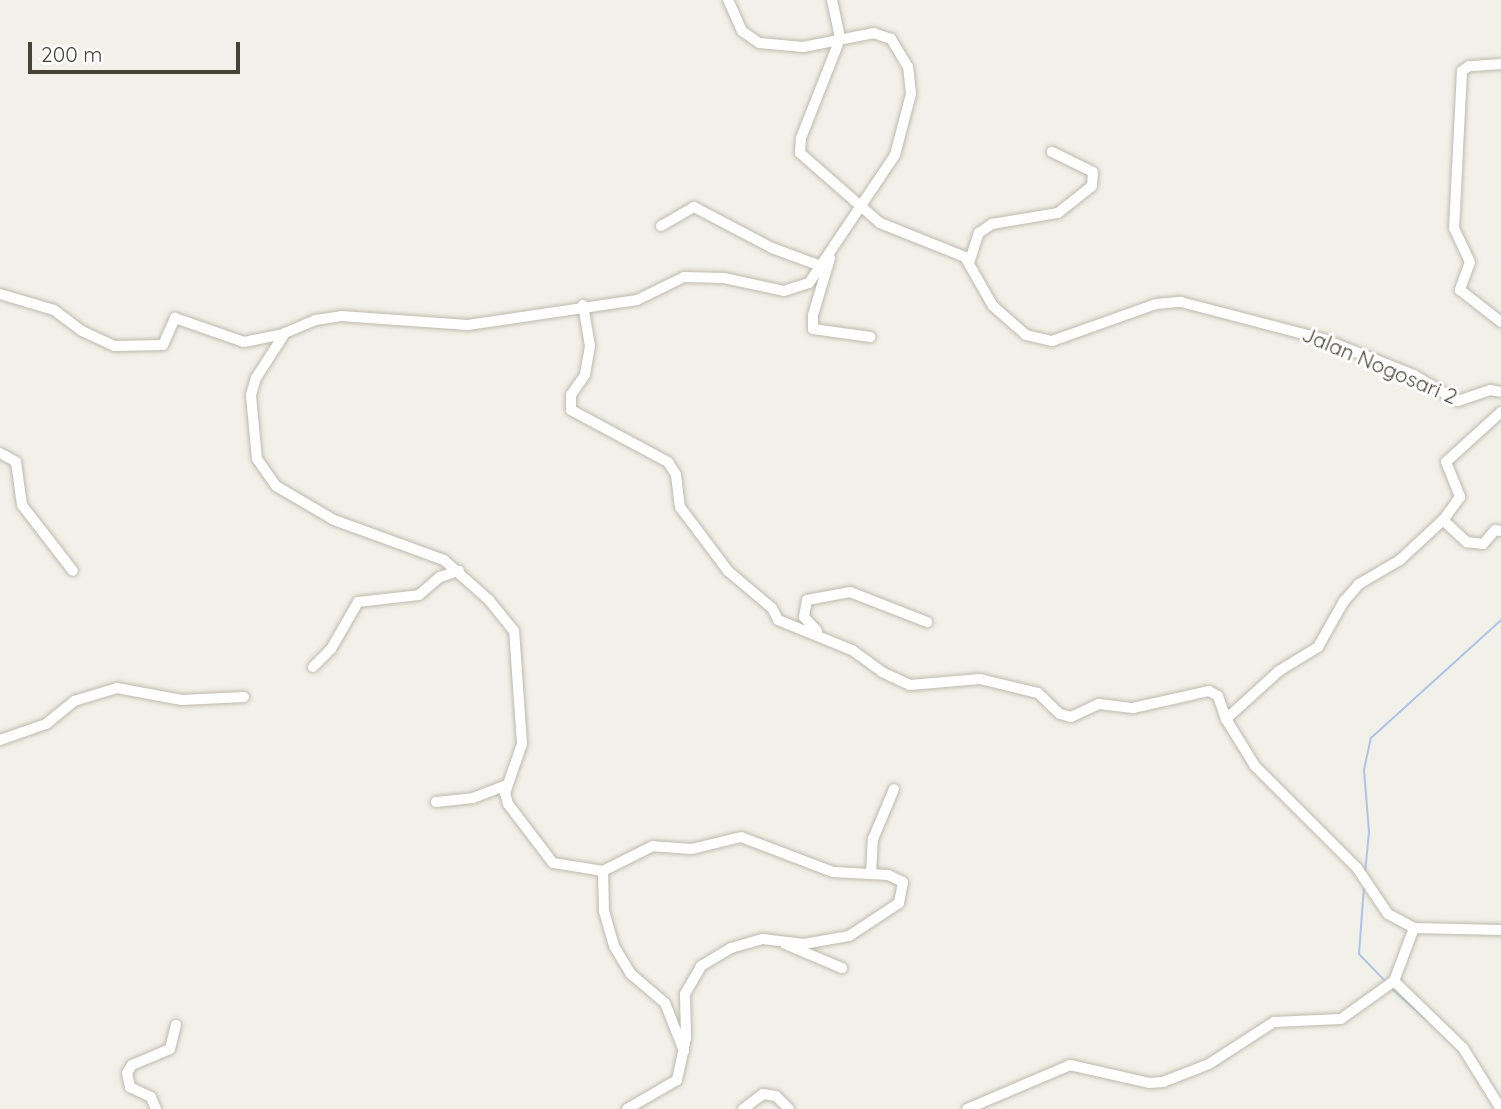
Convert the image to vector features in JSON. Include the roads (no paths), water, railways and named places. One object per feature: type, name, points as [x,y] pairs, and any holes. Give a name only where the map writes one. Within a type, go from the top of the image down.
[{"type":"street","points":[[0,294],[54,310],[82,331],[114,346],[163,345],[175,318],[244,342],[285,333],[316,320],[341,316],[468,325],[583,305],[638,300],[684,277],[716,277],[793,289],[809,283],[895,155],[911,82],[904,57],[891,39],[874,33],[803,47],[760,43],[742,30],[728,0]]},
{"type":"street","points":[[832,0],[840,39]]},
{"type":"street","name":"Jalan Nogosari 2","points":[[840,39],[799,147],[804,160],[858,208],[880,223],[953,250],[970,263],[1000,315],[1026,335],[1044,342],[1098,328],[1156,304],[1181,302],[1207,306],[1243,322],[1282,326],[1323,339],[1414,375],[1458,401],[1490,390],[1501,392]]},
{"type":"street","points":[[1501,64],[1469,66],[1462,71],[1454,215],[1456,238],[1470,262],[1460,289],[1501,322]]},
{"type":"street","points":[[970,263],[979,233],[992,224],[1058,213],[1092,186],[1093,172],[1052,152]]},
{"type":"street","points":[[661,226],[694,207],[772,248],[821,265]]},
{"type":"street","points":[[834,245],[811,324],[824,334],[870,337]]},
{"type":"street","points":[[583,305],[590,346],[585,375],[571,395],[571,410],[667,462],[676,475],[680,507],[729,571],[772,608],[778,620],[852,650],[905,684],[980,679],[1038,693],[1065,716],[1099,704],[1133,708],[1209,691],[1218,696],[1226,719],[1255,766],[1357,868],[1382,908],[1414,928],[1501,930]]},
{"type":"street","points":[[285,333],[256,378],[251,395],[253,430],[262,471],[276,486],[334,520],[444,561],[459,571],[489,600],[518,642],[522,744],[504,786],[508,804],[553,863],[603,871],[653,846],[692,849],[741,837],[833,872],[895,877],[905,886],[899,903],[849,936],[804,944],[764,939],[731,948],[694,974],[685,994],[684,1051],[677,1080],[627,1109]]},
{"type":"street","points":[[1226,719],[1279,671],[1318,647],[1344,601],[1359,584],[1401,560],[1443,520],[1460,497],[1446,462],[1501,412]]},
{"type":"street","points":[[0,453],[16,462],[22,505],[73,571]]},
{"type":"street","points":[[1443,520],[1467,542],[1483,544],[1495,530],[1501,531]]},
{"type":"street","points":[[313,667],[331,649],[358,602],[419,595],[440,578],[459,571]]},
{"type":"street","points":[[825,639],[804,618],[807,600],[850,592],[927,622]]},
{"type":"street","points":[[0,740],[46,724],[82,698],[117,688],[182,700],[244,697]]},
{"type":"street","points":[[436,802],[473,797],[504,786]]},
{"type":"street","points":[[871,874],[873,839],[894,789]]},
{"type":"street","points":[[603,871],[604,911],[614,946],[631,974],[666,1003],[684,1051]]},
{"type":"street","points":[[967,1109],[1070,1065],[1149,1083],[1163,1082],[1209,1063],[1274,1022],[1341,1018],[1394,981],[1414,928]]},
{"type":"street","points":[[779,940],[808,957],[842,968]]},
{"type":"street","points":[[1394,981],[1463,1048],[1501,1109]]},
{"type":"street","points":[[156,1109],[151,1097],[130,1087],[127,1073],[132,1065],[170,1049],[176,1025]]},
{"type":"street","points":[[743,1109],[763,1094],[776,1096],[789,1109]]},
{"type":"waterway","points":[[1365,873],[1369,832],[1364,770],[1371,738],[1501,620]]},
{"type":"waterway","points":[[1364,886],[1359,954],[1385,981]]},
{"type":"waterway","points":[[1391,988],[1428,1021]]}]
